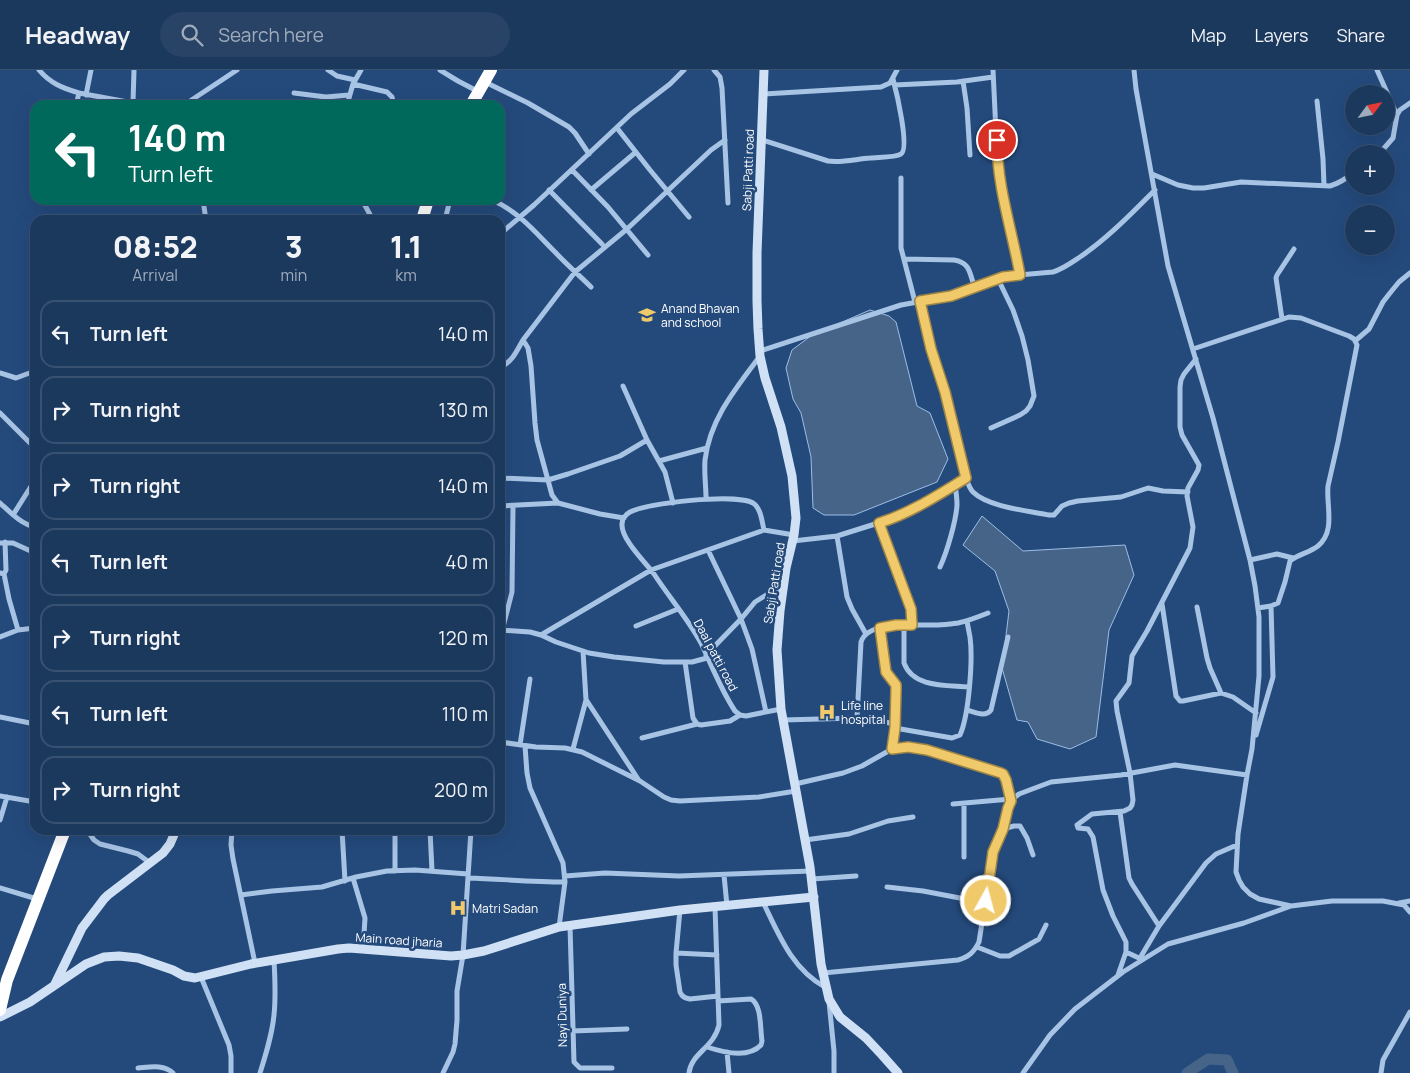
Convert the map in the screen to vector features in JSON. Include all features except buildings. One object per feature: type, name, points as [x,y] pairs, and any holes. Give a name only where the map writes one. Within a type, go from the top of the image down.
[{"type":"highway","points":[[474,100],[492,70]]},
{"type":"highway","points":[[0,1010],[7,980],[63,835]]},
{"type":"main road","name":"Sabji Patti road","points":[[764,70],[757,301],[760,353],[772,402],[781,427],[792,476],[796,518],[780,611],[777,650],[781,709],[811,875],[825,987],[829,999],[840,1017],[871,1044],[898,1073]]},
{"type":"main road","points":[[54,986],[82,928],[104,899],[167,848],[174,835]]},
{"type":"main road","name":"Main road jharia","points":[[0,1017],[30,1002],[86,964],[104,957],[138,958],[194,978],[274,960],[338,949],[451,956],[463,955],[484,951],[559,927],[680,910],[814,897]]},
{"type":"street","points":[[39,70],[59,87],[79,94],[115,100]]},
{"type":"street","points":[[86,95],[91,70]]},
{"type":"street","points":[[133,100],[134,70]]},
{"type":"street","points":[[192,100],[237,70]]},
{"type":"street","points":[[328,70],[337,76],[387,92],[393,100]]},
{"type":"street","points":[[348,100],[354,82],[361,70]]},
{"type":"street","points":[[440,70],[481,87],[528,103],[569,127],[589,154]]},
{"type":"street","points":[[505,230],[631,114],[670,84],[684,70]]},
{"type":"street","points":[[714,70],[721,81],[728,203]]},
{"type":"street","points":[[762,140],[835,162],[897,156],[901,154],[904,151],[904,144],[899,100],[894,82],[897,70]]},
{"type":"street","points":[[993,70],[997,154],[1002,195],[1020,275]]},
{"type":"street","points":[[1134,70],[1168,266],[1213,418],[1250,560],[1258,608],[1259,676],[1253,745]]},
{"type":"street","points":[[1377,70],[1397,115]]},
{"type":"street","points":[[764,94],[881,86],[894,82],[962,81],[993,77]]},
{"type":"street","points":[[962,81],[968,108],[970,155]]},
{"type":"street","points":[[294,93],[326,97],[349,95]]},
{"type":"street","points":[[77,100],[79,94]]},
{"type":"street","points":[[1317,101],[1324,186]]},
{"type":"street","points":[[1387,145],[1393,138],[1397,115],[1400,110],[1410,103]]},
{"type":"street","points":[[617,128],[689,217]]},
{"type":"street","points":[[505,365],[515,355],[523,340],[575,272],[627,229],[711,150],[725,140]]},
{"type":"street","points":[[591,190],[636,152]]},
{"type":"street","points":[[572,170],[627,229],[648,255]]},
{"type":"street","points":[[1152,174],[1178,185],[1193,188],[1241,182],[1324,186],[1338,184],[1345,180]]},
{"type":"street","points":[[901,178],[901,239],[904,259],[945,392],[966,478],[972,492],[984,500],[1006,507],[1049,515],[1054,515],[1062,506],[1069,503],[1122,497],[1148,488],[1188,492]]},
{"type":"street","points":[[549,190],[602,244]]},
{"type":"street","points":[[706,498],[705,461],[711,432],[717,417],[760,353],[901,304],[951,296],[998,279],[1053,272],[1067,265],[1108,236],[1155,190]]},
{"type":"street","points":[[504,205],[520,216],[591,287]]},
{"type":"street","points":[[1282,319],[1276,278],[1294,249]]},
{"type":"street","points":[[904,259],[954,260],[965,263],[974,288]]},
{"type":"street","points":[[1355,341],[1369,329],[1383,302],[1410,272]]},
{"type":"street","points":[[991,428],[1026,411],[1034,396],[1028,360],[1018,323],[998,279]]},
{"type":"street","points":[[1193,349],[1289,317],[1301,318],[1349,336],[1355,341],[1357,348],[1328,486],[1329,526],[1324,540],[1319,545],[1293,558],[1289,564],[1278,603],[1258,608]]},
{"type":"street","points":[[523,340],[528,348],[531,366],[534,423],[537,440],[552,495],[558,503]]},
{"type":"street","points":[[1118,975],[1126,952],[1126,942],[1103,890],[1093,837],[1088,829],[1077,827],[1078,824],[1092,814],[1120,812],[1128,810],[1132,805],[1130,773],[1116,701],[1129,683],[1132,656],[1190,548],[1193,528],[1187,496],[1188,488],[1199,465],[1180,427],[1180,387],[1184,374],[1196,359]]},
{"type":"street","points":[[0,374],[16,378],[30,374]]},
{"type":"street","points":[[623,386],[647,440],[665,472],[673,503]]},
{"type":"street","points":[[0,413],[30,443]]},
{"type":"street","points":[[505,478],[548,480],[620,456],[647,440]]},
{"type":"street","points":[[659,461],[707,448]]},
{"type":"street","points":[[540,635],[650,570],[764,530],[794,538],[837,536],[902,515],[966,478]]},
{"type":"street","points":[[940,567],[956,512],[955,484]]},
{"type":"street","points":[[13,515],[30,488]]},
{"type":"street","points":[[505,506],[558,503],[624,518],[627,513],[640,508],[706,498],[747,501],[754,504],[758,510],[764,530]]},
{"type":"street","points":[[0,503],[13,515],[30,526]]},
{"type":"street","points":[[505,616],[512,592],[513,506]]},
{"type":"street","name":"Daal patti road","points":[[624,518],[622,524],[623,533],[695,634],[731,705],[740,715]]},
{"type":"street","points":[[879,523],[911,609],[912,625]]},
{"type":"street","points":[[837,536],[847,597],[866,634]]},
{"type":"street","points":[[18,630],[2,573],[6,570],[3,543],[20,545],[30,551]]},
{"type":"street","points":[[708,550],[741,619],[755,658],[766,712]]},
{"type":"street","points":[[1250,560],[1277,554],[1293,558]]},
{"type":"street","points":[[505,630],[530,632],[583,651],[614,657],[645,661],[685,662],[707,656],[755,602],[784,584]]},
{"type":"street","points":[[1162,603],[1176,696],[1180,701],[1221,693],[1233,697],[1256,713]]},
{"type":"street","points":[[1271,606],[1273,677],[1253,745],[1247,775],[1236,872],[1243,887],[1250,894],[1259,899],[1291,906]]},
{"type":"street","points":[[1197,607],[1207,658],[1221,693]]},
{"type":"street","points":[[636,626],[678,609]]},
{"type":"street","points":[[857,718],[861,642],[866,634],[880,628],[904,625],[940,625],[967,621],[988,613]]},
{"type":"street","points":[[783,720],[869,719],[952,738],[960,735],[967,710],[971,653],[967,621]]},
{"type":"street","points":[[904,625],[904,662],[905,666],[914,676],[929,683],[968,687]]},
{"type":"street","points":[[880,628],[886,672],[896,685],[895,726],[892,749]]},
{"type":"street","points":[[0,637],[18,630],[30,629]]},
{"type":"street","points":[[967,710],[984,715],[990,712],[1008,638]]},
{"type":"street","points":[[573,749],[586,700],[583,651]]},
{"type":"street","points":[[685,662],[692,710],[695,721],[698,724]]},
{"type":"street","points":[[530,679],[522,745],[530,788],[563,863],[565,879],[559,927]]},
{"type":"street","points":[[586,700],[640,781]]},
{"type":"street","points":[[642,738],[698,724],[730,721],[740,715],[754,716],[781,709]]},
{"type":"street","points":[[0,717],[30,723]]},
{"type":"street","points":[[505,743],[573,749],[640,781],[664,797],[680,801],[759,798],[843,773],[862,766],[892,749],[908,747],[927,750],[1003,774],[1011,800],[1003,829],[993,852],[979,942],[971,954],[966,958],[958,960],[823,973]]},
{"type":"street","points":[[953,804],[1011,800],[1019,794],[1051,782],[1130,773],[1175,765],[1247,775]]},
{"type":"street","points":[[0,796],[30,801]]},
{"type":"street","points":[[0,820],[7,797]]},
{"type":"street","points":[[964,804],[964,857]]},
{"type":"street","points":[[1120,812],[1132,884],[1159,926]]},
{"type":"street","points":[[805,840],[849,834],[888,820],[913,817]]},
{"type":"street","points":[[1003,829],[1017,825],[1022,828],[1032,855]]},
{"type":"street","points":[[90,835],[100,844],[138,854],[150,862]]},
{"type":"street","points":[[232,835],[233,859],[255,964]]},
{"type":"street","points":[[342,835],[345,881]]},
{"type":"street","points":[[395,835],[395,871]]},
{"type":"street","points":[[430,835],[432,871]]},
{"type":"street","points":[[443,1073],[455,1044],[471,835]]},
{"type":"street","points":[[1141,959],[1159,926],[1211,858],[1238,845]]},
{"type":"street","points":[[242,895],[322,887],[353,878],[395,871],[432,871],[533,882],[605,873],[662,876],[724,874],[856,876]]},
{"type":"street","points":[[724,874],[727,906]]},
{"type":"street","points":[[353,878],[365,918],[363,950]]},
{"type":"street","points":[[887,887],[923,891],[986,903]]},
{"type":"street","points":[[0,888],[38,899]]},
{"type":"street","points":[[1023,1073],[1050,1035],[1074,1009],[1141,959],[1168,944],[1244,923],[1291,906],[1332,901],[1383,901],[1404,906],[1410,912]]},
{"type":"street","points":[[1396,903],[1410,901]]},
{"type":"street","points":[[763,902],[779,936],[797,964],[815,981],[825,987]]},
{"type":"street","points":[[689,1073],[693,1061],[713,1041],[719,1026],[715,907]]},
{"type":"street","points":[[680,910],[676,965],[682,995],[686,999],[751,999],[756,1002],[758,1007],[762,1041],[758,1048],[738,1053],[706,1047]]},
{"type":"street","points":[[976,947],[1000,956],[1009,956],[1034,943],[1046,925]]},
{"type":"street","name":"Nayi Duniya","points":[[570,926],[574,1062],[580,1068],[612,1068]]},
{"type":"street","points":[[1126,952],[1141,959]]},
{"type":"street","points":[[676,953],[717,955]]},
{"type":"street","points":[[260,1073],[271,1038],[274,1016],[276,994],[274,960]]},
{"type":"street","points":[[201,977],[229,1045],[231,1073]]},
{"type":"street","points":[[829,999],[834,1073]]},
{"type":"street","points":[[1381,1073],[1383,1060],[1410,1012]]},
{"type":"street","points":[[572,1031],[627,1029]]},
{"type":"street","points":[[727,1052],[730,1073]]},
{"type":"street","points":[[138,1068],[161,1067],[171,1070],[173,1073]]},
{"type":"water","points":[[870,310],[889,316],[896,322],[917,406],[930,413],[948,459],[937,482],[854,515],[824,515],[813,508],[811,457],[801,413],[793,399],[786,368],[792,350],[812,335]]},
{"type":"water","points":[[982,516],[1023,551],[1125,545],[1134,575],[1109,630],[1096,737],[1070,749],[1037,739],[1028,722],[1017,720],[1002,668],[1009,611],[995,571],[963,545]]},
{"type":"waterway","points":[[1187,1073],[1208,1059],[1227,1060],[1233,1073]]},
{"type":"place","name":"Anand Bhavan and school","points":[[647,315]]},
{"type":"place","name":"Life line hospital","points":[[827,712]]},
{"type":"place","name":"Matri Sadan","points":[[458,908]]},
{"type":"route","points":[[986,901],[990,864],[1011,801],[1006,780],[1001,773],[927,750],[908,747],[892,749],[895,728],[896,685],[886,672],[880,628],[912,625],[912,613],[879,523],[923,505],[966,478],[920,301],[951,296],[1003,277],[1020,275],[1002,195],[997,140]]}]
